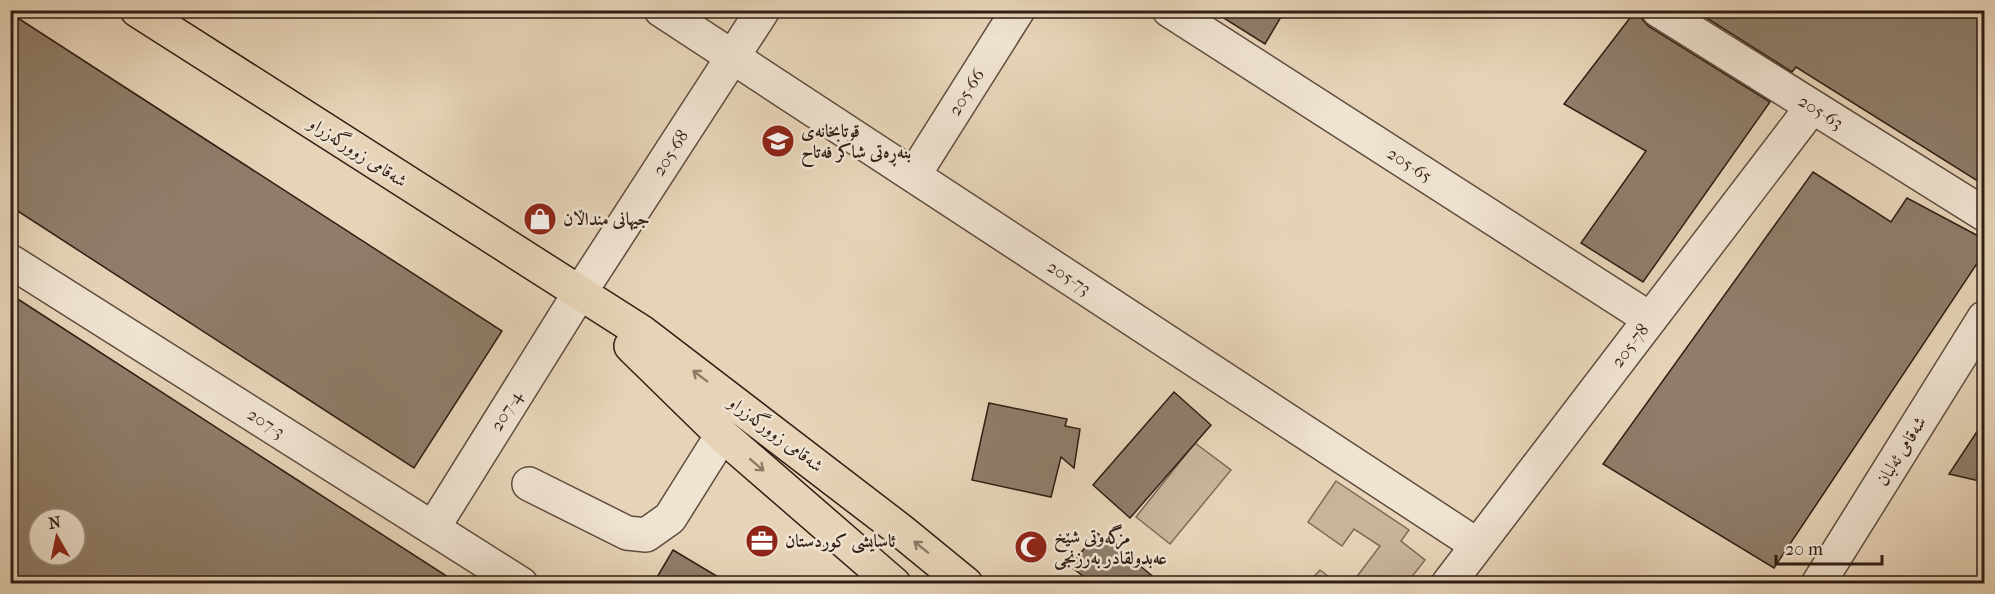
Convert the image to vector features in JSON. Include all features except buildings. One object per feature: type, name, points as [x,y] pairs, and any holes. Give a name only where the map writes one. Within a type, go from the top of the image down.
[{"type":"main road","name":"شەقامی زوورگەزراو","points":[[138,10],[643,333],[900,530],[966,584]]},
{"type":"main road","name":"شەقامی زوورگەزراو","points":[[579,294],[722,435],[894,584]]},
{"type":"street","name":"205-73","points":[[661,10],[1478,545]]},
{"type":"street","name":"205-68","points":[[579,294],[763,10]]},
{"type":"street","name":"205-66","points":[[914,175],[1018,10]]},
{"type":"street","name":"205-65","points":[[1169,10],[1650,319]]},
{"type":"street","name":"205-63","points":[[1659,10],[1984,214]]},
{"type":"street","name":"205-78","points":[[1448,584],[1812,106]]},
{"type":"street","name":"207-3","points":[[10,261],[521,584]]},
{"type":"street","name":"207-4","points":[[433,528],[579,294]]},
{"type":"street","name":"شەقامی ئەلبان","points":[[1818,584],[1984,319]]},
{"type":"street","points":[[529,484],[627,533],[646,535],[670,518],[722,435]]},
{"type":"shaded area","points":[[1195,443],[1231,470],[1170,544],[1136,517]]},
{"type":"shaded area","points":[[1336,481],[1409,530],[1401,541],[1425,560],[1407,583],[1352,583],[1380,546],[1354,529],[1342,546],[1308,522]]},
{"type":"shaded area","points":[[1320,570],[1337,583],[1308,583]]},
{"type":"place","name":"قوتابخانەی بنەڕەتی شاكر فەتاح","points":[[778,141]]},
{"type":"place","name":"جیهانی منداڵان","points":[[540,219]]},
{"type":"place","name":"ئاسایشی كوردستان","points":[[762,541]]},
{"type":"place","name":"مزگەوتی شێخ عەبدولقادر بەرزنجی","points":[[1031,547]]}]
